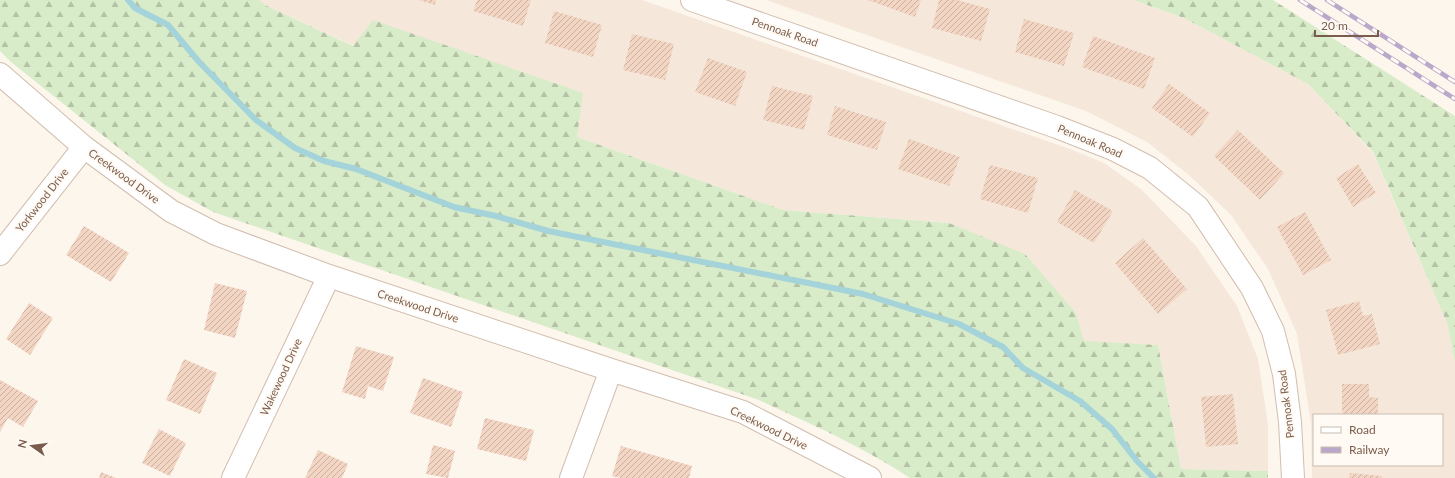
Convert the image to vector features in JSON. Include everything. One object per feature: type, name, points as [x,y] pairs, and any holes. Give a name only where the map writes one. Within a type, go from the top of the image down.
[{"type":"street","name":"Pennoak Road","points":[[692,0],[1056,126],[1113,149],[1150,168],[1198,207],[1252,288],[1273,332],[1284,374],[1290,422],[1293,478]]},
{"type":"street","name":"Creekwood Drive","points":[[0,74],[84,147],[171,211],[216,234],[329,276],[611,370],[743,412],[870,478]]},
{"type":"street","name":"Yorkwood Drive","points":[[0,254],[84,147]]},
{"type":"street","name":"Wakewood Drive","points":[[233,478],[329,276]]},
{"type":"street","points":[[571,478],[611,370]]},
{"type":"shaded area","points":[[259,0],[642,0],[1070,149],[1104,163],[1141,189],[1196,246],[1237,306],[1258,359],[1268,425],[1268,471],[1181,469],[1158,345],[1084,342],[1076,313],[949,223],[783,210],[577,137],[582,93],[373,21],[354,46],[267,6]]},
{"type":"shaded area","points":[[766,0],[1132,0],[1184,18],[1308,84],[1373,153],[1447,323],[1455,362],[1455,478],[1312,478],[1311,424],[1297,334],[1268,269],[1231,215],[1189,175],[1147,142],[1086,111]]},
{"type":"green space","points":[[0,0],[259,0],[267,6],[353,46],[373,20],[583,93],[577,137],[783,210],[949,223],[1025,254],[1076,313],[1084,341],[1158,345],[1181,469],[1268,471],[1268,478],[910,478],[892,466],[855,446],[759,400],[213,212],[165,185],[11,62],[0,51]]},
{"type":"green space","points":[[1133,0],[1273,0],[1455,116],[1455,362],[1447,323],[1373,152],[1308,84],[1184,18]]},
{"type":"building","points":[[419,0],[436,0],[435,5]]},
{"type":"building","points":[[477,0],[531,0],[523,26],[473,11]]},
{"type":"building","points":[[868,0],[921,0],[915,17]]},
{"type":"building","points":[[939,0],[957,0],[990,9],[981,41],[932,28]]},
{"type":"building","points":[[554,11],[602,25],[593,57],[545,43]]},
{"type":"building","points":[[1024,19],[1074,33],[1064,66],[1015,52]]},
{"type":"building","points":[[632,34],[674,44],[665,80],[623,70]]},
{"type":"building","points":[[1093,36],[1155,58],[1144,89],[1082,67]]},
{"type":"building","points":[[708,58],[747,72],[735,106],[695,92]]},
{"type":"building","points":[[1169,84],[1210,113],[1193,137],[1152,108]]},
{"type":"building","points":[[772,86],[813,96],[804,130],[763,120]]},
{"type":"building","points":[[835,106],[886,122],[877,150],[827,135]]},
{"type":"building","points":[[1238,130],[1284,173],[1260,200],[1214,156]]},
{"type":"building","points":[[909,139],[960,157],[949,186],[898,169]]},
{"type":"building","points":[[1358,164],[1376,193],[1353,207],[1336,178]]},
{"type":"building","points":[[990,165],[1038,178],[1028,213],[980,199]]},
{"type":"building","points":[[1075,190],[1113,211],[1094,243],[1057,222]]},
{"type":"building","points":[[1305,212],[1331,260],[1303,275],[1277,227]]},
{"type":"building","points":[[84,226],[129,253],[111,282],[66,255]]},
{"type":"building","points":[[1143,238],[1187,289],[1158,314],[1115,263]]},
{"type":"building","points":[[215,283],[247,291],[235,338],[204,330]]},
{"type":"building","points":[[1359,301],[1363,316],[1372,314],[1380,344],[1338,355],[1326,310]]},
{"type":"building","points":[[29,303],[53,318],[30,355],[6,339]]},
{"type":"building","points":[[356,346],[394,357],[383,391],[368,386],[365,399],[342,392]]},
{"type":"building","points":[[184,359],[217,373],[200,414],[166,400]]},
{"type":"building","points":[[423,378],[463,392],[451,427],[410,413]]},
{"type":"building","points":[[0,380],[38,401],[23,427],[8,418],[0,432]]},
{"type":"building","points":[[1342,384],[1369,384],[1369,397],[1378,398],[1378,414],[1342,414]]},
{"type":"building","points":[[1233,394],[1238,444],[1206,447],[1201,397]]},
{"type":"building","points":[[485,418],[534,430],[526,461],[477,449]]},
{"type":"building","points":[[159,429],[186,443],[170,476],[142,463]]},
{"type":"building","points":[[433,445],[455,451],[448,478],[426,474]]},
{"type":"building","points":[[621,446],[692,466],[689,478],[621,478],[612,476]]},
{"type":"building","points":[[318,450],[348,464],[342,478],[305,478]]},
{"type":"building","points":[[101,472],[116,478],[99,478]]},
{"type":"building","points":[[1350,473],[1382,476],[1382,478],[1349,478]]},
{"type":"waterway","points":[[128,0],[135,8],[168,25],[200,63],[256,120],[295,148],[324,161],[356,169],[454,207],[496,216],[548,231],[863,294],[959,324],[1003,347],[1023,368],[1080,401],[1112,429],[1137,461],[1154,478]]},
{"type":"railway","points":[[1300,0],[1455,99]]},
{"type":"railway","points":[[1327,0],[1455,82]]}]
